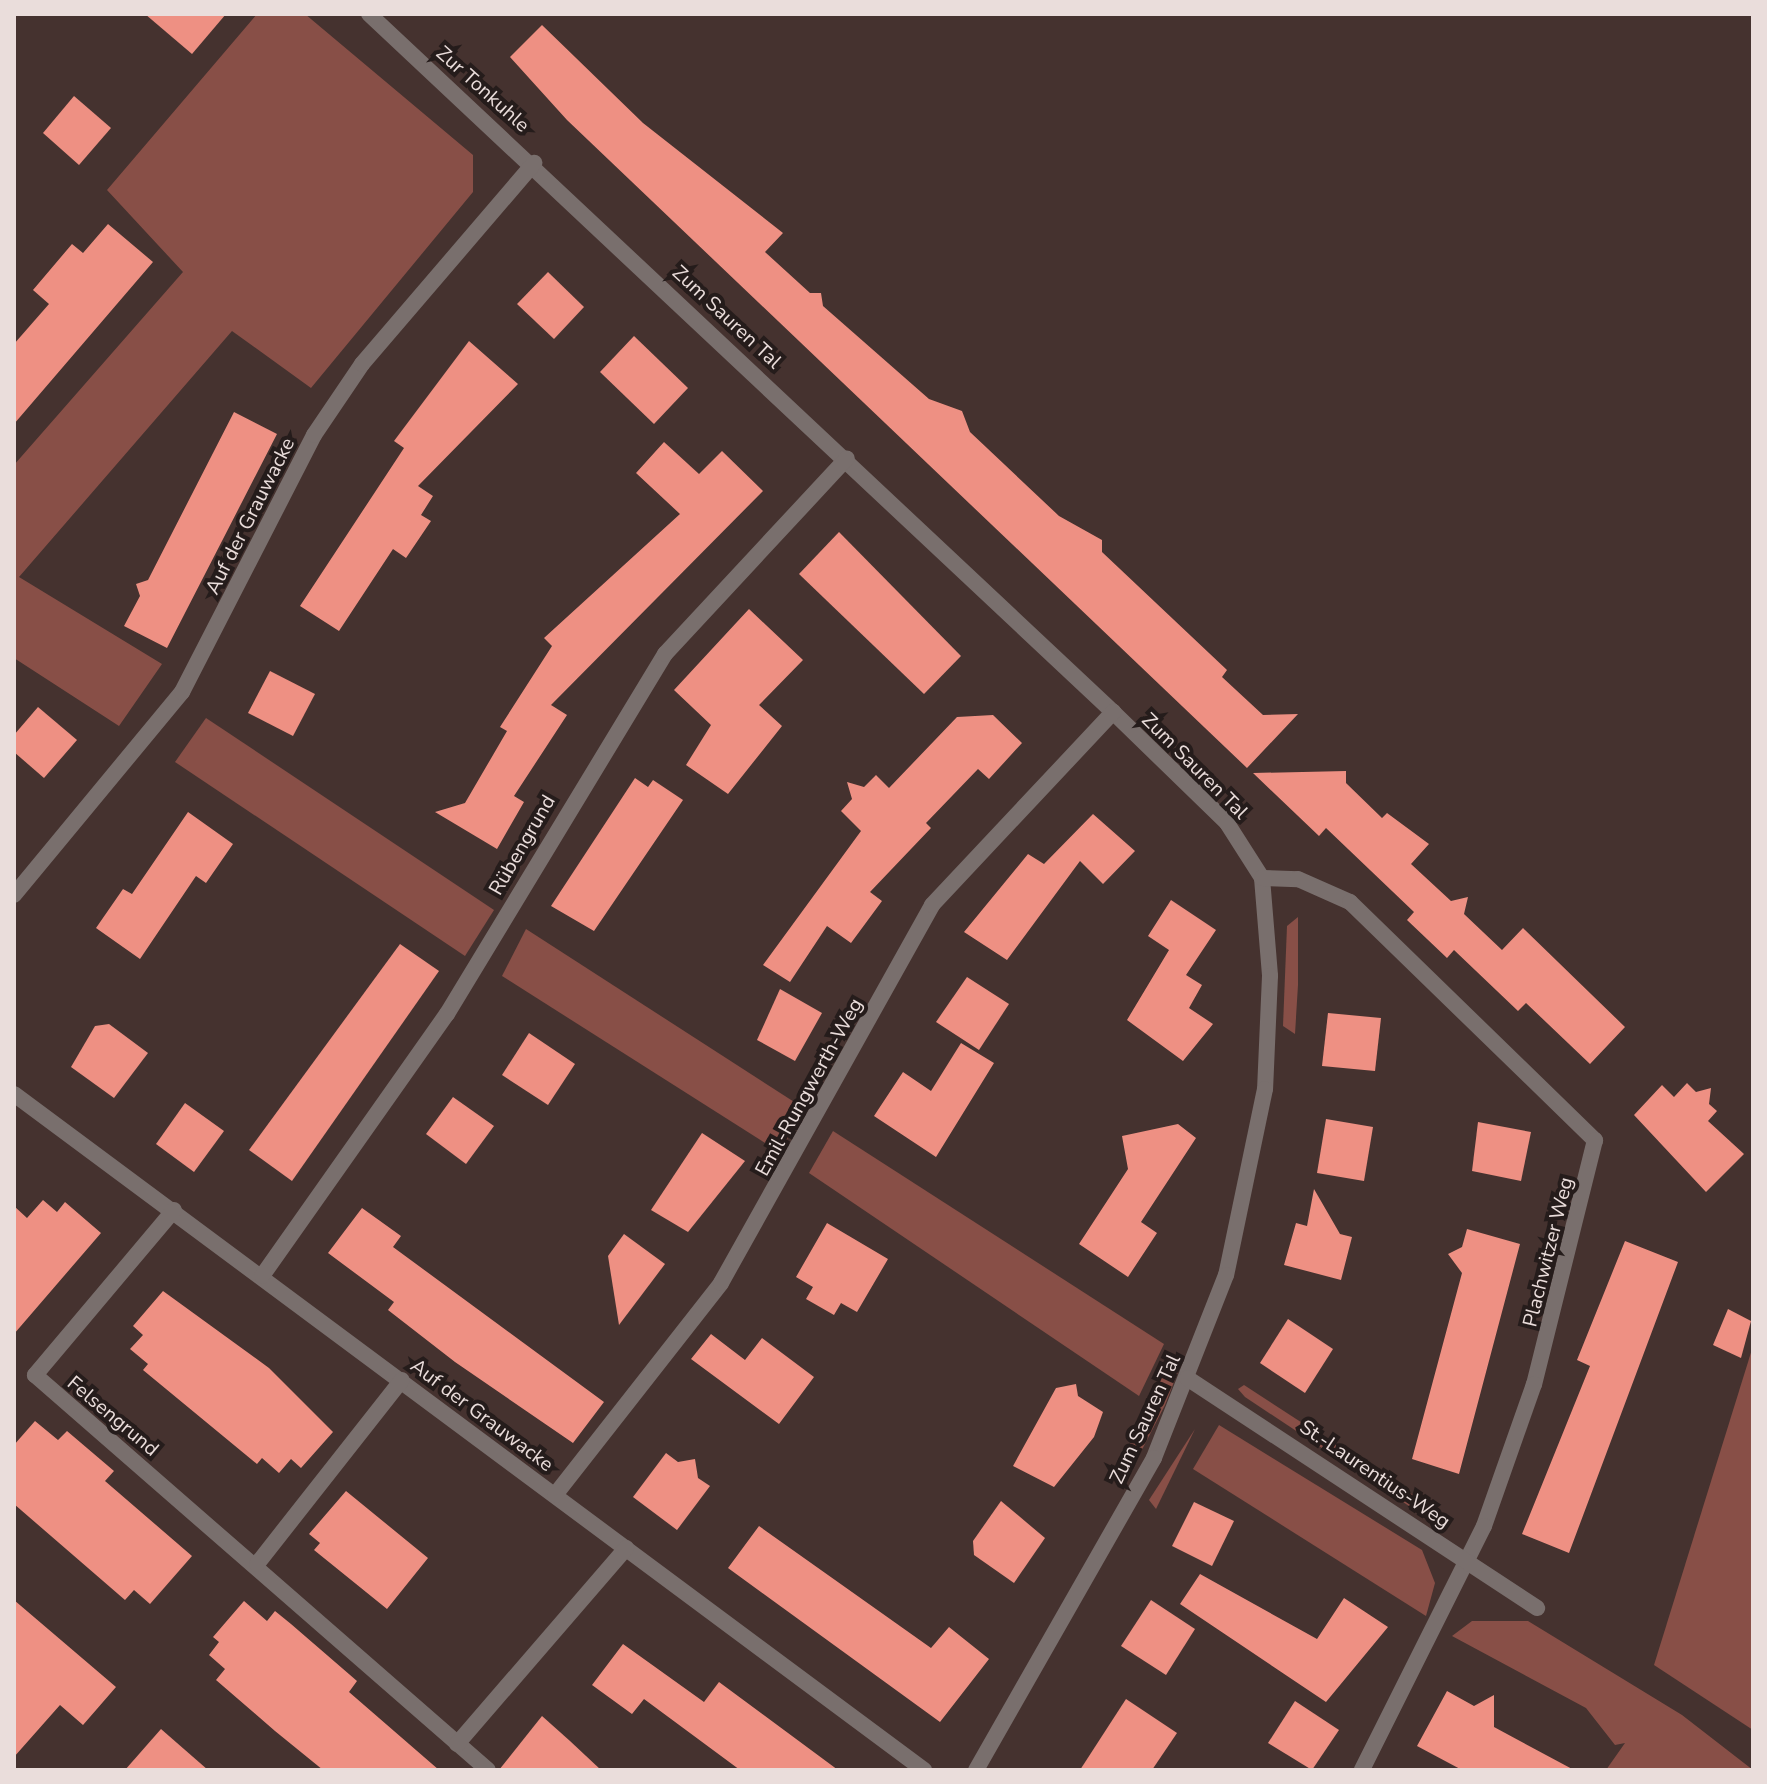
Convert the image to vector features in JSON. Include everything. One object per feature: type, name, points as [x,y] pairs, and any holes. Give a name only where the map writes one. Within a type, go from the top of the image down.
[{"type":"street","name":"Zur Tonkuhle","points":[[369,14],[534,163]]},
{"type":"street","name":"Zum Sauren Tal","points":[[534,163],[1227,823],[1262,878],[1270,976],[1265,1089],[1226,1275],[1154,1458],[976,1770]]},
{"type":"street","name":"Auf der Grauwacke","points":[[14,895],[182,692],[314,435],[362,364],[534,163]]},
{"type":"street","name":"Rübengrund","points":[[262,1276],[447,1014],[665,654],[847,458]]},
{"type":"street","name":"Emil-Rungwerth-Weg","points":[[555,1495],[721,1283],[932,905],[1113,712]]},
{"type":"street","name":"Plachwitzer Weg","points":[[1262,878],[1298,879],[1350,902],[1595,1140],[1534,1384],[1469,1561],[1362,1770]]},
{"type":"street","name":"Auf der Grauwacke","points":[[14,1094],[924,1770]]},
{"type":"street","name":"Felsengrund","points":[[174,1210],[35,1375],[257,1564],[488,1770]]},
{"type":"street","name":"St.-Laurentius-Weg","points":[[1187,1378],[1537,1608]]},
{"type":"street","points":[[257,1564],[402,1380]]},
{"type":"street","points":[[457,1744],[626,1548]]},
{"type":"shaded area","points":[[257,14],[305,14],[473,155],[473,192],[311,388],[232,331],[19,577],[162,664],[119,726],[14,658],[14,465],[183,272],[107,190]]},
{"type":"shaded area","points":[[206,718],[494,910],[465,956],[175,762]]},
{"type":"shaded area","points":[[1298,917],[1295,1034],[1283,1026],[1287,926]]},
{"type":"shaded area","points":[[526,929],[802,1107],[781,1153],[502,976]]},
{"type":"shaded area","points":[[833,1131],[1164,1344],[1139,1396],[809,1173]]},
{"type":"shaded area","points":[[1753,1346],[1753,1730],[1654,1665]]},
{"type":"shaded area","points":[[1171,1355],[1181,1364],[1165,1405],[1130,1473],[1118,1470]]},
{"type":"shaded area","points":[[1244,1385],[1441,1513],[1412,1508],[1245,1397],[1238,1389]]},
{"type":"shaded area","points":[[1219,1425],[1422,1550],[1435,1583],[1426,1616],[1193,1469]]},
{"type":"shaded area","points":[[1195,1429],[1156,1509],[1149,1500]]},
{"type":"shaded area","points":[[1472,1621],[1528,1621],[1682,1715],[1753,1770],[1606,1770],[1625,1743],[1615,1745],[1586,1708],[1452,1636]]},
{"type":"building","points":[[145,14],[226,14],[192,54]]},
{"type":"building","points":[[542,25],[643,123],[783,233],[765,252],[810,293],[821,293],[823,306],[929,399],[962,411],[970,432],[1059,516],[1102,540],[1102,552],[1227,670],[1222,677],[1263,715],[1298,714],[1247,768],[567,120],[510,57]]},
{"type":"building","points":[[74,96],[111,128],[79,165],[43,133]]},
{"type":"building","points":[[108,224],[153,262],[14,424],[14,344],[49,304],[33,290],[72,244],[83,253]]},
{"type":"building","points":[[548,272],[584,307],[554,339],[517,304]]},
{"type":"building","points":[[634,336],[688,388],[654,424],[600,372]]},
{"type":"building","points":[[469,341],[518,384],[418,486],[433,496],[421,515],[431,521],[406,558],[393,549],[339,631],[300,606],[404,448],[394,441]]},
{"type":"building","points":[[234,412],[277,434],[167,648],[124,626],[140,596],[136,584],[148,580]]},
{"type":"building","points":[[664,442],[699,474],[722,451],[763,491],[551,705],[567,715],[514,796],[524,802],[497,849],[435,812],[465,803],[507,731],[500,727],[552,646],[544,638],[680,514],[636,473]]},
{"type":"building","points":[[839,532],[961,656],[924,694],[799,574]]},
{"type":"building","points":[[749,609],[803,660],[759,705],[782,726],[728,794],[686,765],[711,725],[674,690]]},
{"type":"building","points":[[270,671],[315,694],[293,736],[248,713]]},
{"type":"building","points":[[38,707],[77,740],[44,778],[14,752],[14,735]]},
{"type":"building","points":[[993,715],[1022,743],[989,779],[978,769],[926,823],[931,828],[870,892],[882,901],[851,943],[827,926],[790,982],[763,965],[861,831],[841,811],[852,799],[847,782],[864,787],[876,775],[889,788],[957,717]]},
{"type":"building","points":[[1346,771],[1346,783],[1382,818],[1387,813],[1429,844],[1411,864],[1451,901],[1468,897],[1464,914],[1502,950],[1523,928],[1625,1027],[1590,1064],[1526,1003],[1518,1011],[1454,950],[1447,958],[1407,920],[1414,912],[1326,828],[1319,836],[1253,773]]},
{"type":"building","points":[[635,778],[648,787],[653,780],[683,800],[594,931],[551,906]]},
{"type":"building","points":[[188,812],[233,844],[206,883],[196,876],[140,959],[96,928],[123,889],[132,894]]},
{"type":"building","points":[[1093,814],[1135,851],[1103,884],[1080,861],[1007,960],[964,932],[1028,854],[1044,864]]},
{"type":"building","points":[[1171,900],[1216,930],[1186,975],[1202,985],[1189,1008],[1213,1024],[1183,1061],[1127,1020],[1169,950],[1148,936]]},
{"type":"building","points":[[400,944],[439,971],[292,1181],[249,1150]]},
{"type":"building","points":[[967,977],[1009,1004],[979,1050],[936,1022]]},
{"type":"building","points":[[780,989],[822,1013],[795,1061],[757,1040]]},
{"type":"building","points":[[1328,1013],[1381,1018],[1375,1071],[1322,1066]]},
{"type":"building","points":[[109,1024],[148,1053],[114,1098],[71,1067],[95,1026]]},
{"type":"building","points":[[529,1033],[575,1064],[548,1105],[502,1075]]},
{"type":"building","points":[[961,1043],[994,1063],[936,1157],[874,1116],[903,1072],[931,1091]]},
{"type":"building","points":[[1687,1083],[1696,1092],[1711,1088],[1709,1104],[1717,1111],[1708,1121],[1744,1154],[1706,1192],[1634,1115],[1662,1085],[1674,1097]]},
{"type":"building","points":[[453,1097],[494,1126],[466,1164],[426,1134]]},
{"type":"building","points":[[185,1103],[224,1131],[194,1172],[156,1144]]},
{"type":"building","points":[[1326,1119],[1373,1127],[1364,1181],[1317,1173]]},
{"type":"building","points":[[1478,1122],[1531,1132],[1521,1181],[1472,1171]]},
{"type":"building","points":[[1178,1124],[1196,1138],[1141,1222],[1157,1233],[1128,1277],[1079,1244],[1128,1169],[1122,1136]]},
{"type":"building","points":[[702,1133],[745,1161],[688,1232],[651,1210]]},
{"type":"building","points":[[1314,1189],[1340,1234],[1352,1237],[1341,1280],[1284,1265],[1296,1223],[1307,1226]]},
{"type":"building","points":[[43,1200],[57,1212],[65,1202],[101,1233],[14,1334],[14,1206],[27,1218]]},
{"type":"building","points":[[362,1208],[401,1236],[393,1247],[604,1402],[573,1443],[455,1362],[388,1310],[394,1302],[328,1253]]},
{"type":"building","points":[[827,1223],[888,1259],[857,1312],[841,1303],[834,1315],[806,1299],[813,1287],[796,1277]]},
{"type":"building","points":[[1467,1229],[1520,1244],[1459,1474],[1412,1459],[1462,1273],[1448,1254],[1462,1247]]},
{"type":"building","points":[[624,1234],[665,1264],[619,1325],[608,1256]]},
{"type":"building","points":[[1625,1241],[1678,1262],[1569,1553],[1522,1534],[1590,1366],[1577,1360]]},
{"type":"building","points":[[163,1291],[269,1368],[333,1432],[301,1468],[291,1459],[279,1473],[262,1458],[257,1464],[143,1370],[148,1364],[130,1349],[143,1335],[133,1326]]},
{"type":"building","points":[[1728,1309],[1751,1321],[1741,1358],[1713,1345]]},
{"type":"building","points":[[1288,1319],[1333,1349],[1305,1393],[1260,1363]]},
{"type":"building","points":[[711,1334],[745,1360],[762,1338],[814,1377],[779,1424],[691,1359]]},
{"type":"building","points":[[1076,1384],[1078,1396],[1103,1412],[1094,1437],[1054,1487],[1013,1466],[1056,1388]]},
{"type":"building","points":[[35,1421],[58,1440],[67,1431],[114,1471],[105,1481],[192,1556],[150,1604],[134,1590],[125,1600],[14,1504],[14,1445]]},
{"type":"building","points":[[666,1453],[678,1462],[695,1459],[698,1478],[710,1486],[677,1530],[633,1497]]},
{"type":"building","points":[[346,1491],[428,1558],[387,1609],[314,1550],[320,1543],[309,1534]]},
{"type":"building","points":[[1001,1501],[1045,1538],[1014,1583],[974,1555],[973,1541]]},
{"type":"building","points":[[1194,1502],[1234,1521],[1212,1566],[1172,1546]]},
{"type":"building","points":[[759,1526],[931,1648],[949,1627],[989,1659],[940,1722],[728,1568]]},
{"type":"building","points":[[1200,1574],[1317,1639],[1344,1598],[1388,1627],[1326,1702],[1180,1604]]},
{"type":"building","points":[[14,1600],[116,1687],[83,1725],[60,1705],[14,1757]]},
{"type":"building","points":[[1151,1600],[1195,1629],[1166,1675],[1121,1646]]},
{"type":"building","points":[[244,1601],[267,1621],[275,1611],[357,1681],[349,1692],[439,1770],[323,1770],[216,1680],[225,1669],[209,1655],[219,1642],[213,1637]]},
{"type":"building","points":[[623,1644],[704,1702],[719,1682],[838,1770],[740,1770],[644,1699],[632,1714],[592,1685]]},
{"type":"building","points":[[1447,1691],[1474,1706],[1494,1695],[1494,1727],[1574,1770],[1462,1770],[1417,1746]]},
{"type":"building","points":[[1126,1699],[1177,1733],[1152,1770],[1080,1770]]},
{"type":"building","points":[[1295,1701],[1339,1730],[1312,1770],[1268,1743]]},
{"type":"building","points":[[542,1716],[570,1741],[601,1770],[499,1770]]},
{"type":"building","points":[[161,1729],[208,1770],[125,1770]]}]
